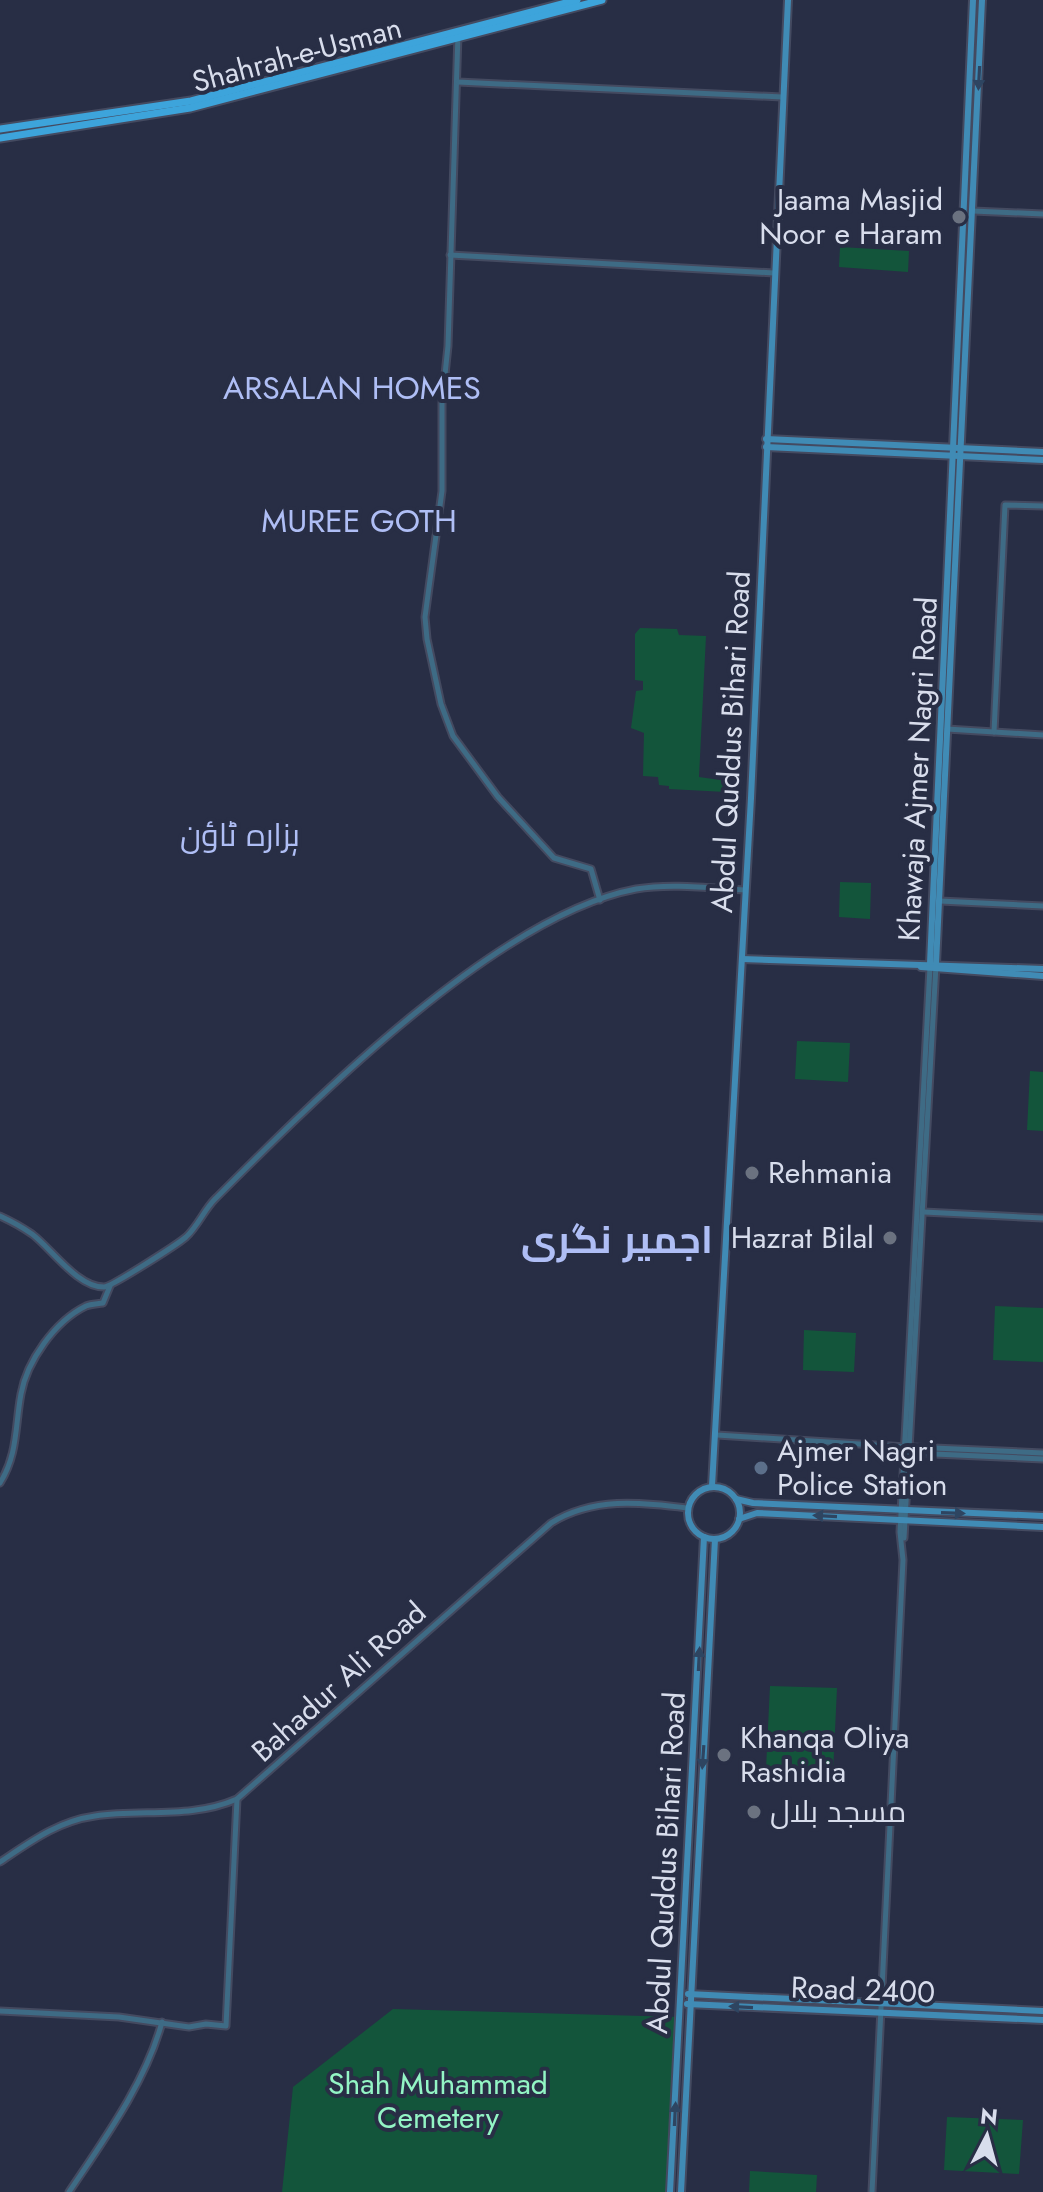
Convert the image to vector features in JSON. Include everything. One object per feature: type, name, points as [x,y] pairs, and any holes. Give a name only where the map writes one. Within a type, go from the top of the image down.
[{"type":"main road","name":"Shahrah-e-Usman","points":[[0,138],[163,114],[577,0]]},
{"type":"main road","name":"Shahrah-e-Usman","points":[[458,34],[602,0]]},
{"type":"main road","name":"Abdul Quddus Bihari Road","points":[[712,1486],[742,959],[788,0]]},
{"type":"main road","name":"Khawaja Ajmer Nagri Road","points":[[957,448],[973,211],[973,0]]},
{"type":"main road","name":"Khawaja Ajmer Nagri Road","points":[[933,967],[957,457],[962,258],[982,0]]},
{"type":"main road","points":[[972,34],[981,34]]},
{"type":"main road","name":"Shahrah-e-Usman","points":[[0,129],[220,97]]},
{"type":"main road","points":[[962,258],[971,258]]},
{"type":"main road","points":[[766,443],[1043,452]]},
{"type":"main road","points":[[766,443],[1043,460]]},
{"type":"main road","name":"Khawaja Ajmer Nagri Road","points":[[933,967],[940,901],[947,687]]},
{"type":"main road","points":[[742,959],[933,967],[1043,976]]},
{"type":"main road","points":[[933,967],[1043,969]]},
{"type":"main road","points":[[736,1499],[739,1519],[734,1530],[715,1539],[704,1537],[690,1521],[687,1508],[694,1494],[712,1486],[729,1492],[736,1499],[753,1503],[1043,1516]]},
{"type":"main road","points":[[739,1519],[757,1513],[1043,1527]]},
{"type":"main road","name":"Abdul Quddus Bihari Road","points":[[670,2192],[704,1537]]},
{"type":"main road","name":"Abdul Quddus Bihari Road","points":[[681,2192],[715,1539]]},
{"type":"main road","name":"Road 2400","points":[[681,1994],[1043,2011]]},
{"type":"main road","name":"Road 2400","points":[[680,2004],[1043,2020]]},
{"type":"street","points":[[458,34],[448,346],[442,403],[442,488],[424,623],[441,704],[453,736],[498,797],[559,861],[591,869],[600,900]]},
{"type":"street","points":[[458,82],[782,97]]},
{"type":"street","points":[[973,211],[1043,214]]},
{"type":"street","points":[[450,255],[774,273]]},
{"type":"street","points":[[994,732],[1005,505],[1043,506]]},
{"type":"street","points":[[947,729],[1043,735]]},
{"type":"street","points":[[0,1483],[13,1458],[21,1392],[28,1369],[67,1321],[89,1304],[103,1303],[110,1286],[184,1239],[212,1202],[389,1034],[537,929],[600,900],[638,889],[745,890]]},
{"type":"street","points":[[940,901],[1043,906]]},
{"type":"street","name":"Khawaja Ajmer Nagri Road","points":[[872,2192],[933,967]]},
{"type":"street","name":"Khawaja Ajmer Nagri Road","points":[[919,1244],[924,1212],[922,1195]]},
{"type":"street","points":[[924,1212],[1043,1218]]},
{"type":"street","points":[[0,1216],[31,1233],[91,1285],[110,1286]]},
{"type":"street","points":[[717,1435],[1043,1456]]},
{"type":"street","name":"Bahadur Ali Road","points":[[0,1862],[63,1824],[93,1816],[214,1809],[237,1799],[551,1523],[579,1508],[603,1503],[687,1508]]},
{"type":"street","points":[[0,2011],[119,2017],[189,2027],[206,2024],[226,2026],[237,1799]]},
{"type":"street","points":[[69,2192],[119,2112],[157,2041],[162,2022]]},
{"type":"green space","points":[[840,247],[909,251],[908,272],[839,267]]},
{"type":"green space","points":[[640,628],[677,629],[679,635],[706,636],[699,777],[727,781],[726,792],[669,789],[669,786],[659,785],[658,777],[643,776],[644,733],[631,728],[636,691],[643,690],[643,681],[635,680],[635,634]]},
{"type":"green space","points":[[840,882],[871,883],[870,919],[839,917]]},
{"type":"green space","points":[[797,1041],[850,1043],[848,1082],[795,1079]]},
{"type":"green space","points":[[1030,1071],[1043,1072],[1043,1131],[1027,1130]]},
{"type":"green space","points":[[995,1306],[1043,1308],[1043,1362],[993,1360]]},
{"type":"green space","points":[[804,1330],[856,1333],[854,1372],[803,1370]]},
{"type":"green space","points":[[770,1686],[837,1688],[833,1773],[766,1769]]},
{"type":"green space","name":"Shah Muhammad Cemetery","points":[[393,2009],[680,2017],[671,2192],[282,2192],[293,2087]]},
{"type":"green space","points":[[947,2117],[1023,2120],[1019,2174],[944,2170]]},
{"type":"green space","points":[[750,2171],[817,2175],[816,2192],[749,2192]]},
{"type":"place","name":"Jaama Masjid Noor e Haram","points":[[959,217]]},
{"type":"place","name":"Rehmania","points":[[752,1173]]},
{"type":"place","name":"Hazrat Bilal","points":[[890,1238]]},
{"type":"place","name":"Ajmer Nagri Police Station","points":[[761,1468]]},
{"type":"place","name":"Khanqa Oliya Rashidia","points":[[724,1755]]},
{"type":"place","name":"مسجد بلال","points":[[754,1812]]},
{"type":"district","name":"ARSALAN HOMES","points":[[352,388]]},
{"type":"district","name":"MUREE GOTH","points":[[359,521]]},
{"type":"district","name":"ہزارہ ٹاؤن","points":[[240,835]]},
{"type":"district","name":"اجمیر نگری","points":[[617,1240]]}]
